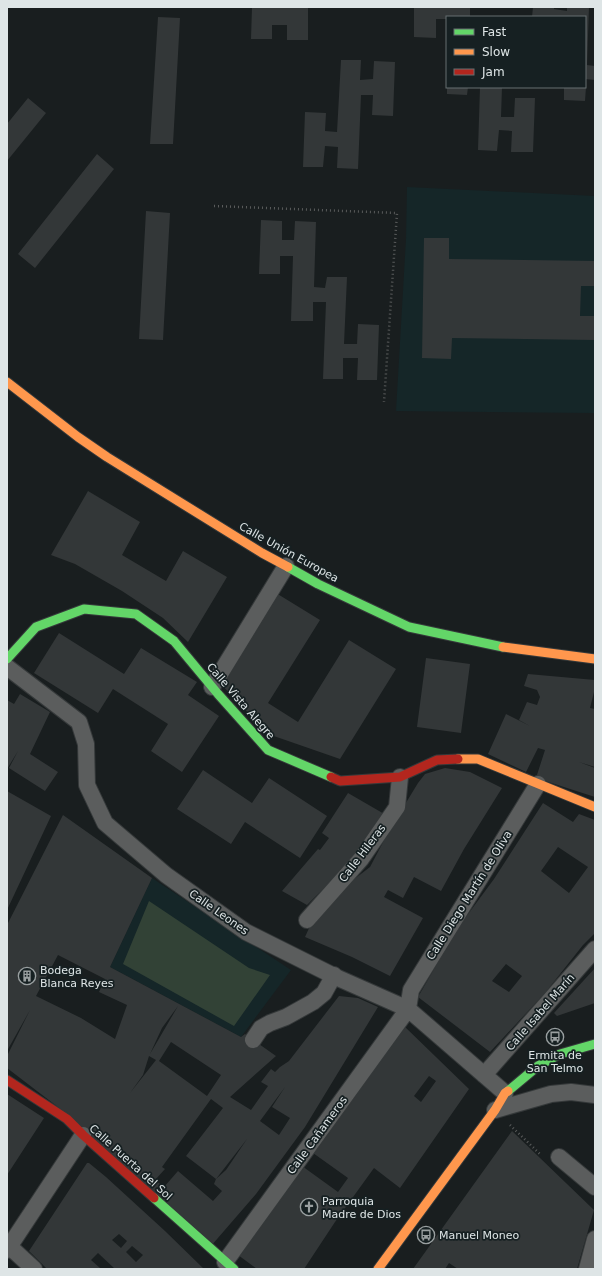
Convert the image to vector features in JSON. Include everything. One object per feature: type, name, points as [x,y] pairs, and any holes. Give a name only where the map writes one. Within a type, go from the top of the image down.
[{"type":"street","name":"Calle Unión Europea","points":[[7,382],[78,437],[107,457],[318,584],[410,627],[502,647],[595,659]]},
{"type":"street","points":[[212,686],[286,566]]},
{"type":"street","name":"Calle Vista Alegre","points":[[7,659],[36,627],[84,609],[136,614],[174,641],[268,750],[340,781],[400,777],[437,760],[478,759],[595,807]]},
{"type":"street","name":"Calle Leones","points":[[7,667],[79,722],[86,744],[87,785],[105,822],[166,875],[246,932],[408,1009],[505,1092]]},
{"type":"street","name":"Calle Hileras","points":[[307,920],[361,859],[397,807],[400,777]]},
{"type":"street","name":"Calle Diego Martín de Oliva","points":[[408,1009],[411,990],[538,784]]},
{"type":"street","name":"Calle Isabel Marín","points":[[484,1074],[595,949]]},
{"type":"street","points":[[253,1040],[260,1028],[286,1018],[313,1002],[324,993],[334,975]]},
{"type":"street","name":"Calle Cañameros","points":[[230,1265],[408,1009]]},
{"type":"street","points":[[378,1269],[495,1110],[505,1092],[538,1066],[560,1054],[591,1042]]},
{"type":"street","name":"Calle Puerta del Sol","points":[[7,1080],[67,1119],[83,1135],[230,1265]]},
{"type":"street","points":[[495,1110],[551,1094],[571,1092],[595,1095]]},
{"type":"street","points":[[34,1269],[8,1248],[83,1135]]},
{"type":"street","points":[[559,1157],[595,1187]]},
{"type":"street","points":[[587,1269],[595,1239]]},
{"type":"path","points":[[214,206],[397,213],[384,402]]},
{"type":"path","points":[[495,1110],[542,1156],[559,1157]]},
{"type":"shaded area","points":[[407,187],[595,196],[595,413],[396,411],[406,239]]},
{"type":"shaded area","points":[[152,878],[291,970],[241,1037],[110,967]]},
{"type":"green space","points":[[149,901],[249,968],[270,975],[234,1026],[123,964]]},
{"type":"building","points":[[252,7],[308,7],[308,40],[287,40],[287,25],[272,25],[272,39],[251,39]]},
{"type":"building","points":[[414,7],[470,7],[470,16],[446,16],[446,19],[436,19],[436,38],[414,37]]},
{"type":"building","points":[[533,7],[554,7],[554,9],[567,11],[567,7],[589,7],[587,65],[595,66],[595,80],[586,79],[586,16],[532,16]]},
{"type":"building","points":[[158,17],[180,18],[173,144],[150,144]]},
{"type":"building","points":[[341,60],[361,60],[360,80],[373,79],[374,61],[395,62],[393,116],[372,115],[373,95],[361,95],[358,169],[337,168],[338,147],[325,146],[323,167],[303,167],[305,112],[326,113],[325,131],[337,132]]},
{"type":"building","points":[[447,88],[468,88],[467,95],[447,94]]},
{"type":"building","points":[[480,88],[502,88],[501,117],[514,117],[515,98],[535,98],[533,152],[511,152],[512,131],[499,130],[497,151],[478,150]]},
{"type":"building","points":[[564,88],[586,88],[585,101],[564,100]]},
{"type":"building","points":[[28,98],[46,113],[7,161],[7,124]]},
{"type":"building","points":[[97,154],[114,169],[35,268],[18,254]]},
{"type":"building","points":[[146,211],[170,213],[163,340],[139,339]]},
{"type":"building","points":[[261,220],[282,221],[282,240],[294,240],[295,221],[316,222],[314,287],[325,288],[327,277],[347,277],[344,344],[357,344],[358,324],[379,325],[377,380],[357,380],[358,358],[343,358],[343,379],[323,379],[326,302],[313,302],[313,321],[291,321],[293,256],[280,256],[280,274],[259,274]]},
{"type":"building","points":[[424,238],[449,238],[449,259],[595,261],[595,286],[581,286],[580,316],[595,316],[595,340],[452,338],[451,359],[422,358]]},
{"type":"building","points":[[88,491],[140,522],[122,555],[166,581],[183,551],[227,577],[188,642],[163,618],[122,591],[75,564],[51,555]]},
{"type":"building","points":[[276,593],[320,620],[268,703],[298,722],[349,640],[396,669],[340,759],[268,734],[220,683]]},
{"type":"building","points":[[59,633],[124,674],[141,648],[197,682],[188,695],[219,716],[182,772],[151,751],[168,724],[113,689],[98,713],[34,673]]},
{"type":"building","points":[[426,658],[470,664],[461,733],[417,727]]},
{"type":"building","points":[[528,674],[595,680],[595,688],[590,708],[595,709],[595,767],[579,762],[595,768],[595,797],[536,778],[545,750],[538,748],[526,772],[488,754],[506,714],[530,726],[519,720],[527,702],[537,705],[540,697],[537,690],[524,686]]},
{"type":"building","points":[[20,694],[50,712],[30,754],[58,772],[45,791],[9,768],[18,751],[7,769],[7,700],[14,704]]},
{"type":"building","points":[[445,768],[470,772],[502,788],[464,849],[441,891],[414,877],[403,898],[388,890],[384,897],[423,918],[390,976],[352,957],[305,937],[315,915],[348,884],[370,867],[390,829],[425,774]]},
{"type":"building","points":[[203,770],[252,803],[269,778],[327,816],[300,858],[245,822],[231,844],[177,809]]},
{"type":"building","points":[[7,791],[51,816],[7,910]]},
{"type":"building","points":[[348,793],[386,815],[355,857],[307,905],[282,891],[318,849],[320,850],[329,838],[322,833]]},
{"type":"building","points":[[543,803],[573,822],[579,814],[595,820],[595,933],[583,945],[545,993],[490,1052],[418,997],[457,929],[494,879]],"holes":[[[558,847],[588,867],[569,893],[541,871]],[[506,964],[522,976],[509,992],[492,981]]]},
{"type":"building","points":[[63,815],[152,878],[110,967],[241,1037],[245,1034],[276,1056],[230,1097],[251,1110],[268,1086],[261,1082],[271,1069],[275,1072],[289,1061],[339,996],[358,998],[378,1007],[305,1127],[256,1194],[211,1246],[67,1114],[7,1068],[7,1056],[30,1010],[7,1051],[7,925]],"holes":[[[58,955],[105,979],[99,992],[127,1005],[115,1039],[81,1018],[36,996]],[[178,1006],[150,1054],[162,1028]],[[171,1042],[221,1075],[207,1096],[159,1061]],[[149,1056],[156,1060],[130,1093],[143,1075]],[[285,1087],[272,1107],[290,1118],[279,1135],[260,1121]],[[211,1099],[223,1108],[186,1156],[216,1179],[214,1184],[222,1191],[213,1201],[178,1171],[164,1187],[155,1180],[165,1169],[162,1167]],[[247,1139],[226,1170],[216,1179]]]},
{"type":"building","points":[[595,968],[595,1003],[557,1016],[554,1013]]},
{"type":"building","points":[[404,1026],[469,1089],[400,1188],[374,1168],[335,1222],[304,1269],[257,1269],[238,1255],[302,1166],[338,1192],[348,1178],[313,1153]],"holes":[[[429,1076],[436,1081],[421,1102],[414,1096]]]},
{"type":"building","points":[[7,1094],[44,1118],[7,1175]]},
{"type":"building","points":[[512,1131],[594,1210],[577,1269],[458,1269],[449,1263],[445,1269],[413,1269]]},
{"type":"building","points":[[87,1163],[89,1163],[165,1231],[204,1269],[115,1269],[98,1253],[91,1260],[100,1268],[99,1269],[47,1269],[29,1251]],"holes":[[[119,1234],[127,1241],[121,1248],[112,1240]],[[132,1246],[143,1255],[136,1262],[126,1252]]]},
{"type":"traffic: fast","points":[[288,567],[318,584],[409,627],[503,647]]},
{"type":"traffic: fast","points":[[7,659],[36,627],[84,609],[136,614],[174,641],[218,694],[268,750],[331,777]]},
{"type":"traffic: fast","points":[[508,1091],[538,1066],[560,1054],[595,1044]]},
{"type":"traffic: fast","points":[[154,1198],[234,1269]]},
{"type":"traffic: slow","points":[[7,382],[78,437],[107,457],[262,553],[288,567]]},
{"type":"traffic: slow","points":[[503,647],[595,659]]},
{"type":"traffic: slow","points":[[458,759],[478,759],[595,807]]},
{"type":"traffic: slow","points":[[378,1269],[495,1110],[505,1093],[508,1091]]},
{"type":"traffic: jam","points":[[331,777],[340,781],[400,777],[437,760],[458,759]]},
{"type":"traffic: jam","points":[[7,1080],[67,1119],[154,1198]]},
{"type":"place","name":"Bodega Blanca Reyes","points":[[27,976]]},
{"type":"place","name":"Ermita de San Telmo","points":[[555,1037]]},
{"type":"place","name":"Parroquia Madre de Dios","points":[[309,1207]]},
{"type":"place","name":"Manuel Moneo","points":[[426,1235]]}]
